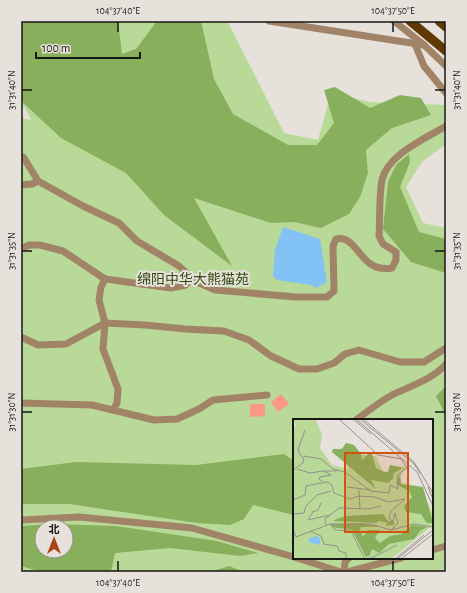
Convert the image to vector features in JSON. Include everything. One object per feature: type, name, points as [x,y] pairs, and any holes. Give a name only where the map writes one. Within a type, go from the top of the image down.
[{"type":"main road","points":[[410,21],[446,51]]},
{"type":"main road","points":[[439,21],[446,26]]},
{"type":"street","points":[[269,21],[424,45]]},
{"type":"street","points":[[394,21],[424,45],[446,66]]},
{"type":"street","points":[[415,44],[424,66],[446,93]]},
{"type":"street","points":[[21,156],[24,158],[38,181],[83,206],[119,223],[137,241],[179,266],[197,282],[216,290],[296,297],[327,296],[334,291],[332,246],[336,239],[343,238],[349,241],[365,260],[373,266],[384,269],[392,268],[396,260],[396,252],[383,244],[379,236],[382,180],[388,166],[404,151],[446,126]]},
{"type":"street","points":[[21,185],[32,184],[38,181]]},
{"type":"street","points":[[21,249],[30,245],[40,245],[63,251],[104,279],[171,288],[186,285],[192,277]]},
{"type":"street","points":[[104,279],[99,300],[105,324],[103,349],[118,389],[117,403],[113,410]]},
{"type":"street","points":[[21,337],[38,345],[66,344],[105,324],[145,325],[224,331],[249,340],[272,356],[299,368],[317,369],[334,363],[345,354],[359,350],[400,362],[424,362],[446,348]]},
{"type":"street","points":[[357,419],[391,396],[417,384],[441,370],[446,364]]},
{"type":"street","points":[[21,403],[92,405],[154,420],[178,419],[214,400],[267,395]]},
{"type":"street","points":[[21,520],[80,517],[192,528],[293,557]]},
{"type":"street","points":[[433,550],[446,546]]},
{"type":"street","points":[[300,559],[342,572],[345,562],[348,559]]},
{"type":"street","points":[[347,572],[396,559]]},
{"type":"green space","name":"绵阳中华大熊猫苑","points":[[21,21],[228,22],[284,133],[318,140],[331,93],[370,102],[446,105],[446,144],[422,162],[406,187],[423,223],[446,228],[446,572],[21,572],[21,118],[31,120],[21,101]]},
{"type":"green space","points":[[21,21],[118,21],[122,54],[136,49],[157,21],[201,21],[214,79],[233,114],[288,145],[317,145],[334,123],[324,90],[335,87],[370,108],[400,95],[421,98],[431,115],[392,128],[366,150],[368,173],[360,197],[349,214],[321,228],[294,222],[271,223],[194,198],[232,266],[164,215],[126,173],[61,138],[21,101]]},
{"type":"green space","points":[[409,154],[410,162],[400,187],[419,232],[446,239],[446,273],[411,262],[383,229],[388,182],[396,165]]},
{"type":"green space","points":[[446,386],[446,416],[436,396]]},
{"type":"green space","points":[[284,454],[293,460],[293,515],[253,505],[244,519],[230,525],[197,523],[69,504],[21,504],[21,469],[76,462],[196,465]]},
{"type":"green space","points":[[34,525],[34,559],[74,559],[74,525],[116,526],[217,541],[258,553],[240,556],[170,548],[115,553],[111,572],[41,572],[21,566],[21,526]]},
{"type":"green space","points":[[229,566],[244,572],[210,572]]},
{"type":"water","points":[[283,227],[320,239],[327,282],[317,288],[310,285],[277,280],[273,276],[275,250]]},
{"type":"building","points":[[281,394],[289,404],[278,412],[271,402]]},
{"type":"building","points":[[250,404],[265,404],[265,416],[250,417]]}]
